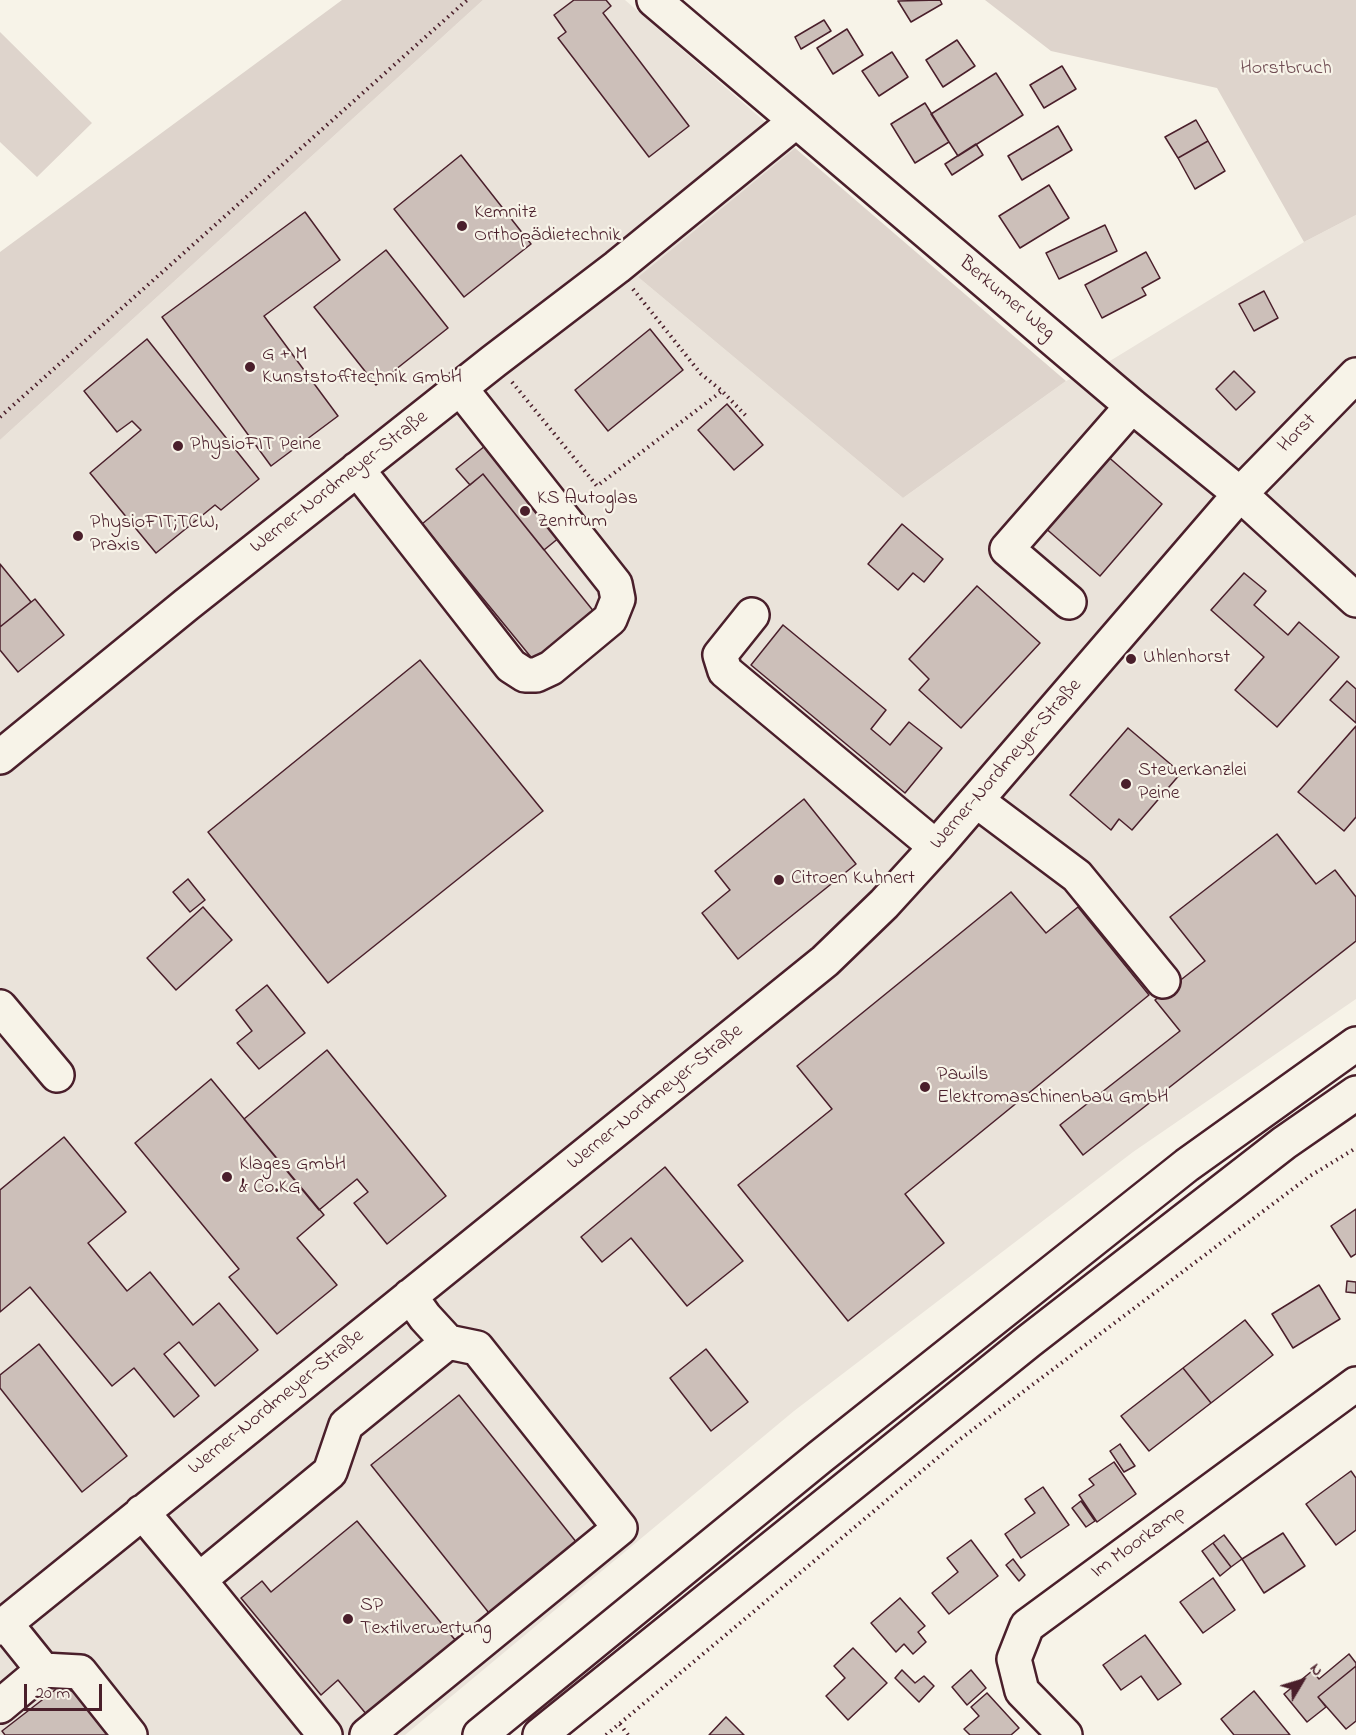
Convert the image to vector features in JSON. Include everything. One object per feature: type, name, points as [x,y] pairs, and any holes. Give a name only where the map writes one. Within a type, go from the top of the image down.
[{"type":"main road","name":"Berkumer Weg","points":[[654,0],[1132,406],[1240,494],[1356,600]]},
{"type":"main road","name":"Werner-Nordmeyer-Straße","points":[[0,757],[186,605],[616,267],[795,121]]},
{"type":"main road","name":"Horst","points":[[1240,494],[1356,375]]},
{"type":"main road","points":[[357,469],[511,666],[525,675],[536,675],[551,668],[610,619],[618,599],[615,584],[460,388]]},
{"type":"main road","points":[[1069,602],[1007,549],[1132,406]]},
{"type":"main road","name":"Werner-Nordmeyer-Straße","points":[[3,1626],[825,961],[884,904],[977,801],[1240,494]]},
{"type":"main road","points":[[752,615],[720,655],[725,670],[936,847]]},
{"type":"main road","points":[[977,801],[1077,876],[1163,981]]},
{"type":"main road","points":[[0,1006],[57,1075]]},
{"type":"main road","points":[[480,1735],[820,1457],[1187,1165],[1356,1044]]},
{"type":"main road","points":[[540,1735],[1039,1334],[1284,1143],[1356,1093]]},
{"type":"main road","points":[[366,1735],[620,1528],[477,1348],[448,1342],[425,1317],[410,1296]]},
{"type":"main road","points":[[199,1580],[330,1472],[346,1425],[448,1342]]},
{"type":"main road","name":"Im Moorkamp","points":[[1065,1735],[1022,1691],[1014,1659],[1027,1626],[1356,1384]]},
{"type":"main road","points":[[142,1512],[326,1735]]},
{"type":"main road","points":[[3,1626],[43,1670]]},
{"type":"main road","points":[[0,1706],[43,1670],[80,1672],[130,1735]]},
{"type":"path","points":[[0,417],[467,0]]},
{"type":"path","points":[[616,267],[701,374],[722,391],[748,418]]},
{"type":"path","points":[[494,361],[597,486],[722,391]]},
{"type":"path","points":[[606,1735],[959,1440],[1300,1183],[1356,1148]]},
{"type":"path","points":[[620,1724],[628,1735]]},
{"type":"shaded area","points":[[483,0],[625,0],[795,148],[638,277],[903,498],[1066,381],[1105,364],[1304,242],[1356,215],[1356,999],[1133,1152],[794,1411],[405,1735],[0,1735],[0,440]]},
{"type":"green space","points":[[342,0],[483,0],[0,440],[0,252]]},
{"type":"green space","name":"Horstbruch","points":[[985,0],[1356,0],[1356,215],[1304,242],[1217,88],[1051,51]]},
{"type":"green space","points":[[0,32],[92,123],[37,177],[0,142]]},
{"type":"green space","points":[[795,148],[1066,381],[903,498],[638,277]]},
{"type":"building","points":[[574,0],[606,0],[611,6],[603,13],[689,126],[649,157],[558,38],[566,32],[554,15]]},
{"type":"building","points":[[940,0],[942,4],[911,22],[898,1]]},
{"type":"building","points":[[824,20],[831,31],[801,49],[795,37]]},
{"type":"building","points":[[847,29],[863,55],[833,74],[817,48]]},
{"type":"building","points":[[957,40],[975,66],[943,87],[926,60]]},
{"type":"building","points":[[892,52],[908,77],[879,96],[862,71]]},
{"type":"building","points":[[1062,66],[1076,89],[1044,108],[1030,85]]},
{"type":"building","points":[[996,73],[1023,115],[958,156],[931,114]]},
{"type":"building","points":[[925,103],[949,142],[915,163],[891,124]]},
{"type":"building","points":[[1196,120],[1208,141],[1178,158],[1165,137]]},
{"type":"building","points":[[1058,126],[1072,150],[1022,180],[1008,156]]},
{"type":"building","points":[[1208,141],[1225,171],[1195,189],[1178,158]]},
{"type":"building","points":[[976,144],[983,155],[952,175],[945,164]]},
{"type":"building","name":"Kemnitz Orthopädietechnik","points":[[461,155],[531,244],[464,297],[394,209]]},
{"type":"building","points":[[1049,185],[1069,218],[1020,248],[999,216]]},
{"type":"building","name":"G + M Kunststofftechnik GmbH","points":[[305,212],[340,260],[264,316],[338,416],[271,466],[162,317]]},
{"type":"building","points":[[1105,225],[1117,251],[1059,279],[1046,253]]},
{"type":"building","points":[[386,250],[448,328],[376,385],[314,307]]},
{"type":"building","points":[[1146,252],[1160,278],[1142,288],[1146,295],[1102,318],[1085,285]]},
{"type":"building","points":[[1264,291],[1278,318],[1254,331],[1239,304]]},
{"type":"building","points":[[650,329],[683,370],[608,431],[575,390]]},
{"type":"building","name":"PhysioFIT Peine","points":[[147,339],[259,479],[221,510],[215,505],[156,553],[90,473],[141,430],[132,421],[117,432],[84,391]]},
{"type":"building","points":[[1234,371],[1255,392],[1236,410],[1216,389]]},
{"type":"building","points":[[727,404],[763,445],[734,470],[698,430]]},
{"type":"building","name":"KS Autoglas Zentrum","points":[[485,446],[560,537],[544,550],[483,474],[470,485],[456,469]]},
{"type":"building","points":[[1105,454],[1162,504],[1100,576],[1043,526]]},
{"type":"building","points":[[483,474],[595,613],[535,662],[422,524]]},
{"type":"building","points":[[902,524],[943,559],[924,582],[913,573],[898,590],[868,564]]},
{"type":"building","points":[[0,564],[31,602],[0,627]]},
{"type":"building","points":[[1244,573],[1266,591],[1254,605],[1288,635],[1299,622],[1339,657],[1277,727],[1235,690],[1264,657],[1211,610]]},
{"type":"building","points":[[977,586],[1040,643],[961,728],[919,690],[929,679],[909,659]]},
{"type":"building","points":[[35,599],[64,635],[18,672],[0,650],[0,627]]},
{"type":"building","points":[[783,625],[886,710],[871,729],[890,745],[909,722],[942,748],[905,793],[751,665]]},
{"type":"building","points":[[420,660],[543,811],[328,983],[208,832]]},
{"type":"building","points":[[1347,681],[1356,689],[1356,723],[1330,700]]},
{"type":"building","points":[[1356,726],[1356,817],[1344,831],[1298,792]]},
{"type":"building","name":"Steuerkanzlei Peine","points":[[1128,728],[1181,773],[1132,830],[1119,819],[1111,830],[1070,795]]},
{"type":"building","name":"Citroen Kuhnert","points":[[804,799],[856,864],[738,959],[702,913],[730,890],[715,871]]},
{"type":"building","name":"Pawils Elektromaschinenbau GmbH","points":[[1277,834],[1316,884],[1335,870],[1356,897],[1356,941],[1083,1155],[1060,1125],[1180,1031],[1155,1000],[1205,961],[1170,917]]},
{"type":"building","points":[[188,879],[205,900],[190,912],[173,892]]},
{"type":"building","name":"Pawils Elektromaschinenbau GmbH","points":[[1011,892],[1046,933],[1078,907],[1149,995],[905,1194],[944,1243],[848,1321],[738,1185],[832,1109],[797,1066]]},
{"type":"building","points":[[203,907],[232,940],[176,990],[147,958]]},
{"type":"building","points":[[267,985],[305,1033],[259,1069],[237,1043],[252,1031],[236,1010]]},
{"type":"building","points":[[327,1050],[446,1196],[387,1244],[354,1203],[368,1192],[357,1179],[319,1210],[244,1119]]},
{"type":"building","name":"Klages GmbH & Co.KG","points":[[211,1079],[324,1215],[297,1238],[337,1285],[277,1334],[229,1277],[239,1269],[135,1143]]},
{"type":"building","points":[[64,1137],[126,1212],[88,1243],[127,1291],[150,1272],[193,1325],[219,1303],[258,1350],[215,1386],[179,1342],[164,1354],[199,1396],[174,1417],[134,1368],[112,1386],[30,1287],[0,1312],[0,1190]]},
{"type":"building","points":[[665,1167],[743,1261],[687,1306],[631,1238],[602,1262],[581,1237]]},
{"type":"building","points":[[1356,1209],[1356,1254],[1351,1257],[1331,1226]]},
{"type":"building","points":[[1347,1281],[1356,1282],[1356,1293],[1346,1292]]},
{"type":"building","points":[[1319,1285],[1340,1319],[1293,1348],[1272,1314]]},
{"type":"building","points":[[1245,1320],[1273,1355],[1211,1403],[1183,1368]]},
{"type":"building","points":[[39,1344],[127,1456],[82,1492],[0,1388],[0,1375]]},
{"type":"building","points":[[706,1349],[748,1402],[711,1431],[670,1378]]},
{"type":"building","points":[[1183,1368],[1211,1403],[1149,1451],[1121,1416]]},
{"type":"building","points":[[459,1395],[577,1543],[489,1613],[371,1465]]},
{"type":"building","points":[[1120,1444],[1135,1466],[1124,1472],[1110,1451]]},
{"type":"building","points":[[1114,1462],[1136,1494],[1097,1522],[1079,1495],[1094,1485],[1089,1479]]},
{"type":"building","points":[[1351,1471],[1356,1478],[1356,1530],[1336,1545],[1306,1504]]},
{"type":"building","points":[[1043,1487],[1069,1525],[1021,1558],[1005,1534],[1035,1513],[1025,1499]]},
{"type":"building","points":[[1081,1501],[1095,1521],[1086,1527],[1072,1508]]},
{"type":"building","name":"SP Textilverwertung","points":[[357,1521],[456,1641],[367,1715],[338,1680],[321,1695],[241,1598],[262,1581],[271,1592]]},
{"type":"building","points":[[1283,1533],[1305,1566],[1264,1593],[1242,1559]]},
{"type":"building","points":[[1224,1535],[1242,1559],[1231,1567],[1213,1543]]},
{"type":"building","points":[[971,1540],[998,1576],[949,1614],[932,1593],[958,1572],[947,1558]]},
{"type":"building","points":[[1213,1543],[1231,1567],[1220,1576],[1202,1551]]},
{"type":"building","points":[[1013,1559],[1025,1575],[1019,1581],[1006,1565]]},
{"type":"building","points":[[1213,1578],[1235,1610],[1203,1633],[1180,1602]]},
{"type":"building","points":[[900,1598],[925,1626],[918,1632],[926,1642],[913,1654],[904,1644],[896,1652],[871,1623]]},
{"type":"building","points":[[1145,1635],[1181,1684],[1158,1700],[1141,1676],[1121,1690],[1103,1665]]},
{"type":"building","points":[[853,1648],[887,1683],[848,1720],[826,1696],[845,1678],[834,1666]]},
{"type":"building","points":[[1349,1654],[1356,1666],[1318,1697],[1326,1707],[1307,1722],[1284,1694],[1312,1671],[1319,1679]]},
{"type":"building","points":[[1356,1666],[1356,1721],[1346,1729],[1318,1697]]},
{"type":"building","points":[[902,1670],[915,1683],[924,1676],[934,1686],[919,1702],[895,1678]]},
{"type":"building","points":[[971,1670],[986,1688],[967,1705],[952,1687]]},
{"type":"building","points":[[55,1690],[73,1691],[109,1735],[5,1735],[2,1731]]},
{"type":"building","points":[[1254,1691],[1290,1735],[1234,1735],[1221,1719]]},
{"type":"building","points":[[987,1693],[1019,1728],[1011,1735],[970,1735],[964,1729],[979,1716],[971,1707]]},
{"type":"building","points":[[726,1717],[744,1735],[709,1735]]},
{"type":"place","name":"Kemnitz Orthopädietechnik","points":[[462,226]]},
{"type":"place","name":"G + M Kunststofftechnik GmbH","points":[[250,367]]},
{"type":"place","name":"PhysioFIT Peine","points":[[178,446]]},
{"type":"place","name":"KS Autoglas Zentrum","points":[[525,511]]},
{"type":"place","name":"PhysioFIT;TCW, Praxis","points":[[78,536]]},
{"type":"place","name":"Uhlenhorst","points":[[1131,659]]},
{"type":"place","name":"Steuerkanzlei Peine","points":[[1126,784]]},
{"type":"place","name":"Citroen Kuhnert","points":[[779,880]]},
{"type":"place","name":"Pawils Elektromaschinenbau GmbH","points":[[925,1087]]},
{"type":"place","name":"Klages GmbH & Co.KG","points":[[227,1177]]},
{"type":"place","name":"SP Textilverwertung","points":[[348,1619]]}]
